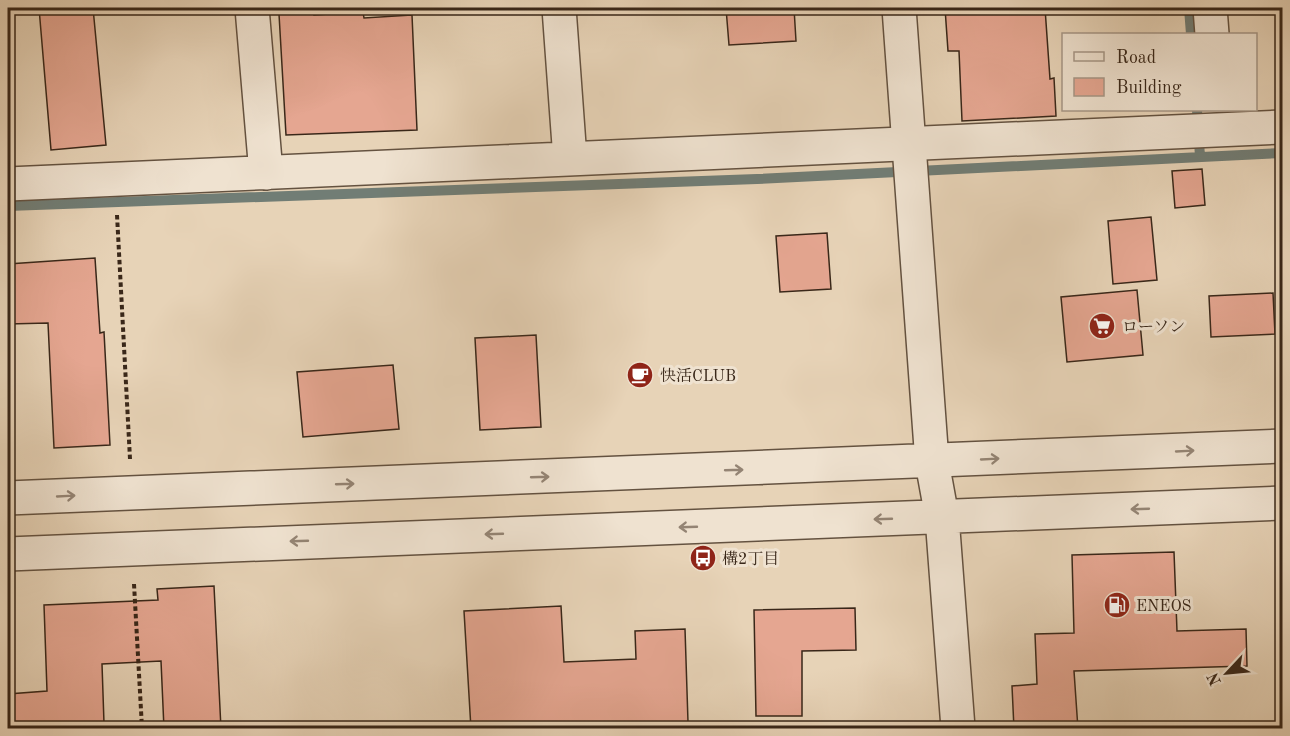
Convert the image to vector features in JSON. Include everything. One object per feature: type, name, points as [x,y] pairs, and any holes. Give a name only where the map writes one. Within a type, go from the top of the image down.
[{"type":"street","points":[[252,8],[266,173]]},
{"type":"street","points":[[559,8],[570,159]]},
{"type":"street","points":[[899,8],[932,462],[942,517],[958,729]]},
{"type":"street","points":[[1210,8],[1212,33]]},
{"type":"street","points":[[8,184],[909,144],[1218,120],[1282,127]]},
{"type":"street","points":[[8,498],[1282,446]]},
{"type":"street","points":[[8,554],[131,547],[1282,503]]},
{"type":"path","points":[[115,181],[132,492]]},
{"type":"path","points":[[131,547],[142,729]]},
{"type":"building","points":[[39,8],[93,8],[106,145],[51,150]]},
{"type":"building","points":[[726,8],[794,8],[796,41],[729,45]]},
{"type":"building","points":[[945,8],[1045,8],[1050,79],[1054,78],[1056,116],[962,121],[959,51],[948,51]]},
{"type":"building","points":[[314,12],[314,15],[363,12],[364,18],[412,15],[417,130],[286,135],[279,14]]},
{"type":"building","points":[[1202,169],[1205,205],[1175,208],[1172,171]]},
{"type":"building","points":[[1151,217],[1157,280],[1113,284],[1108,221]]},
{"type":"building","points":[[827,233],[831,289],[780,292],[776,236]]},
{"type":"building","points":[[95,258],[100,333],[104,332],[110,445],[54,448],[48,323],[8,324],[8,264]]},
{"type":"building","name":"ローソン","points":[[1137,290],[1143,355],[1067,362],[1061,297]]},
{"type":"building","points":[[1273,293],[1275,334],[1211,337],[1209,296]]},
{"type":"building","points":[[536,335],[541,427],[480,430],[475,338]]},
{"type":"building","points":[[393,365],[399,429],[303,437],[297,372]]},
{"type":"building","points":[[1174,552],[1177,631],[1246,629],[1247,666],[1074,671],[1078,729],[1014,729],[1012,686],[1037,684],[1035,634],[1074,633],[1072,555]]},
{"type":"building","points":[[214,586],[221,729],[164,729],[161,661],[102,664],[104,723],[8,727],[8,694],[47,691],[44,605],[158,600],[157,589]]},
{"type":"building","points":[[561,606],[564,662],[636,659],[635,631],[685,629],[688,722],[568,725],[568,729],[471,729],[464,611]]},
{"type":"building","points":[[855,608],[856,650],[802,651],[802,716],[756,716],[754,610]]},
{"type":"waterway","points":[[1189,8],[1191,33]]},
{"type":"waterway","points":[[1197,111],[1200,157]]},
{"type":"waterway","points":[[8,206],[757,179],[1282,153]]},
{"type":"place","name":"ローソン","points":[[1102,326]]},
{"type":"place","name":"快活CLUB","points":[[640,375]]},
{"type":"place","name":"構2丁目","points":[[703,558]]},
{"type":"place","name":"ENEOS","points":[[1117,605]]}]
